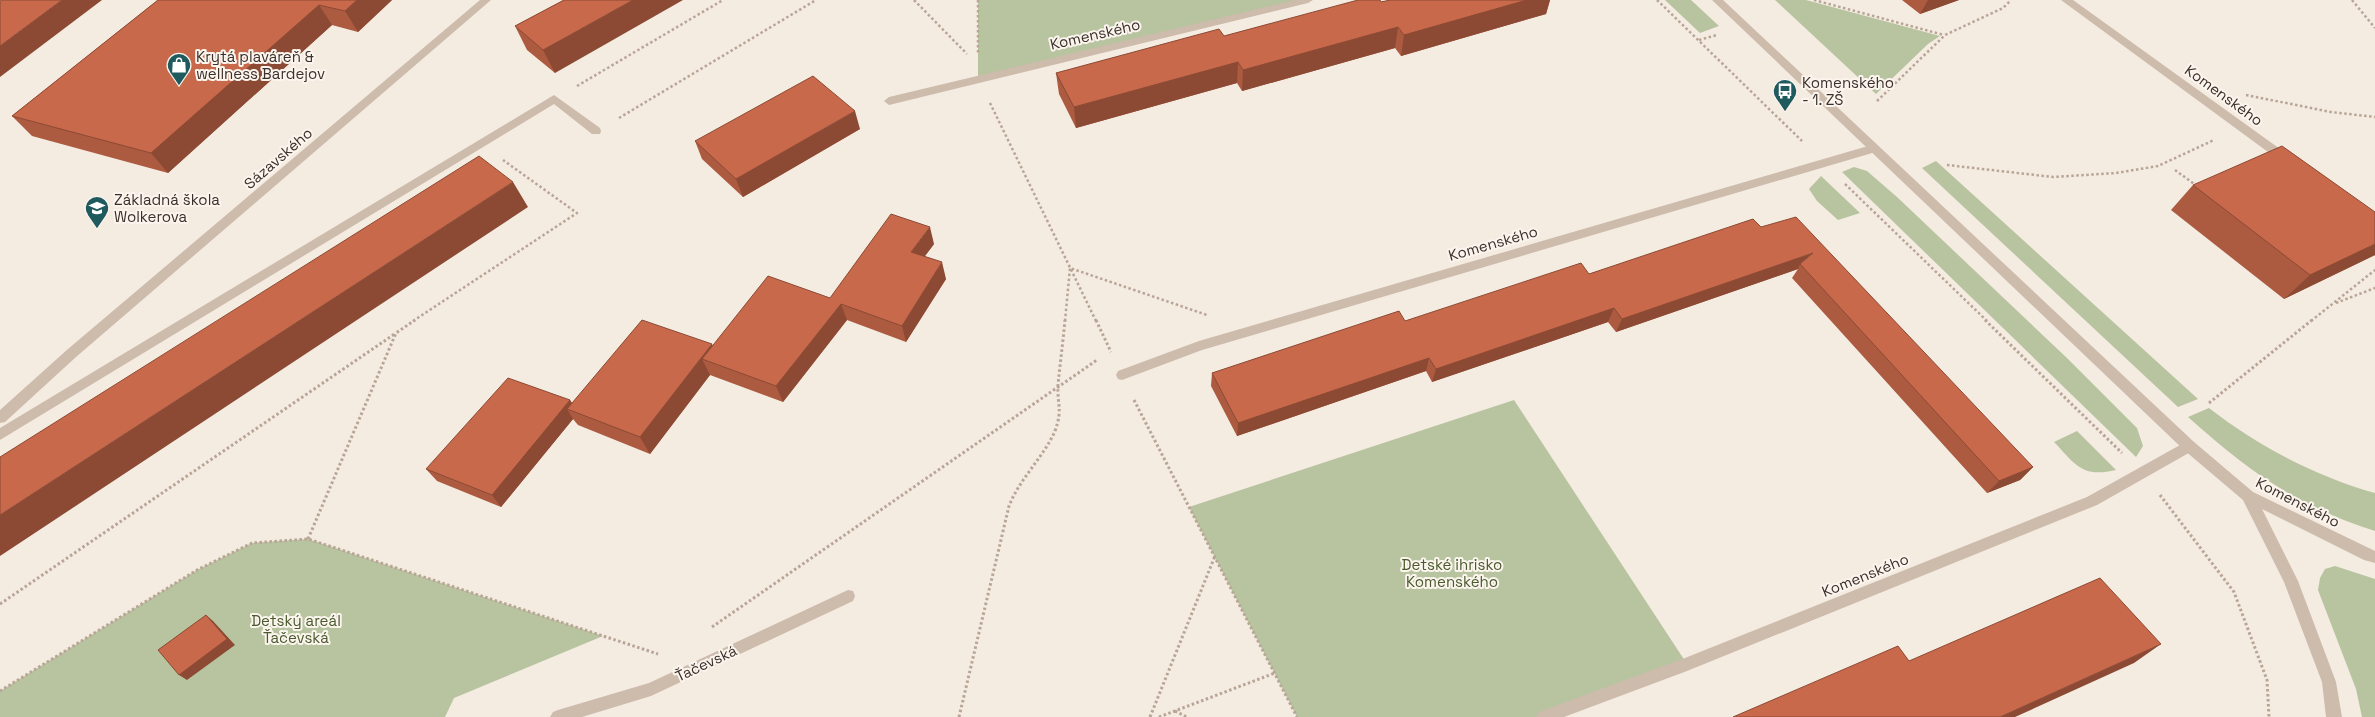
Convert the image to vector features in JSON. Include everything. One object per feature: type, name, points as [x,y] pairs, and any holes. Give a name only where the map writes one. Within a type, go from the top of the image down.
[{"type":"street","name":"Sázavského","points":[[0,418],[72,353],[486,0]]},
{"type":"street","name":"Komenského","points":[[889,101],[978,78],[1308,0]]},
{"type":"street","name":"Komenského","points":[[1717,0],[2189,446],[2248,496],[2364,554],[2375,557]]},
{"type":"street","name":"Komenského","points":[[2066,0],[2300,169]]},
{"type":"street","points":[[0,435],[554,99],[596,132]]},
{"type":"street","name":"Komenského","points":[[1122,375],[1199,346],[1875,148]]},
{"type":"street","name":"Komenského","points":[[1544,717],[1687,664],[2092,501],[2189,446]]},
{"type":"street","points":[[2248,496],[2291,582],[2329,682],[2334,717]]},
{"type":"street","name":"Ťačevská","points":[[558,717],[651,689],[848,596]]},
{"type":"path","points":[[554,99],[723,0]]},
{"type":"path","points":[[596,132],[816,0]]},
{"type":"path","points":[[914,0],[978,65]]},
{"type":"path","points":[[978,0],[978,78]]},
{"type":"path","points":[[1657,0],[2142,473],[2234,592],[2267,680],[2270,717]]},
{"type":"path","points":[[1814,0],[1945,35]]},
{"type":"path","points":[[1877,101],[1945,35],[2002,8],[2011,0]]},
{"type":"path","points":[[2352,0],[2375,28]]},
{"type":"path","points":[[2242,94],[2331,112],[2375,117]]},
{"type":"path","points":[[1947,165],[2053,177],[2116,173],[2158,166],[2242,128]]},
{"type":"path","points":[[0,604],[396,333],[577,213],[495,155]]},
{"type":"path","points":[[2175,170],[2202,189]]},
{"type":"path","points":[[959,717],[974,648],[1012,499],[1052,437],[1061,414],[1062,401],[1058,388],[1070,268],[1253,330]]},
{"type":"path","points":[[2208,403],[2375,270]]},
{"type":"path","points":[[2333,304],[2375,288]]},
{"type":"path","points":[[308,539],[396,333]]},
{"type":"path","points":[[709,629],[1110,351]]},
{"type":"path","points":[[0,691],[197,570],[252,543],[308,539],[668,657]]},
{"type":"path","points":[[1150,717],[1215,556]]},
{"type":"path","points":[[1159,717],[1275,673]]},
{"type":"path","points":[[1174,711],[1187,717]]},
{"type":"green space","points":[[978,0],[1308,0],[978,78]]},
{"type":"green space","points":[[1665,0],[1691,0],[1719,26],[1700,33]]},
{"type":"green space","points":[[1775,0],[1806,0],[1940,36],[1928,44],[1876,94]]},
{"type":"green space","points":[[1936,161],[2198,399],[2178,407],[1922,168]]},
{"type":"green space","points":[[1854,167],[1867,171],[1897,197],[2068,359],[2137,428],[2143,446],[2136,457],[1842,172]]},
{"type":"green space","points":[[1821,176],[1860,213],[1838,220],[1817,201],[1809,189]]},
{"type":"green space","name":"Detské ihrisko Komenského","points":[[1514,400],[1687,664],[1555,717],[1297,717],[1189,507]]},
{"type":"green space","points":[[2209,408],[2247,435],[2309,469],[2375,493],[2375,531],[2321,510],[2297,498],[2253,470],[2188,417]]},
{"type":"green space","points":[[2077,431],[2116,470],[2095,472],[2080,468],[2054,442]]},
{"type":"green space","name":"Detský areál Ťačevská","points":[[308,539],[603,636],[454,698],[445,717],[0,717],[0,691],[197,570],[252,543]]},
{"type":"green space","points":[[2335,566],[2375,579],[2375,717],[2362,717],[2356,689],[2318,590],[2320,578],[2325,569]]},
{"type":"building","points":[[62,0],[0,46],[0,1]]},
{"type":"building","name":"Krytá plaváreň & wellness Bardejov","points":[[158,0],[357,0],[345,11],[319,5],[151,153],[12,116]]},
{"type":"building","points":[[564,0],[633,0],[543,50],[515,26]]},
{"type":"building","points":[[1358,0],[1380,0],[1381,2],[1390,0],[1527,0],[1404,35],[1398,27],[1243,70],[1238,62],[1074,107],[1056,73],[1219,29],[1224,36]]},
{"type":"building","points":[[813,76],[855,111],[736,179],[695,141]]},
{"type":"building","points":[[2282,146],[2375,212],[2375,244],[2310,275],[2193,185]]},
{"type":"building","points":[[479,156],[513,182],[0,515],[0,457]]},
{"type":"building","points":[[891,214],[930,227],[911,252],[942,262],[902,326],[841,304],[776,386],[702,359],[768,276],[830,298]]},
{"type":"building","points":[[1796,217],[2033,467],[1999,481],[1800,264],[1813,253],[1622,319],[1614,308],[1436,369],[1429,358],[1238,423],[1212,373],[1399,311],[1405,321],[1581,263],[1589,274],[1753,219],[1761,227]]},
{"type":"building","points":[[642,320],[712,344],[640,437],[567,409]]},
{"type":"building","points":[[508,378],[570,400],[492,495],[426,469]]},
{"type":"building","points":[[2100,578],[2161,644],[2000,717],[1733,717],[1898,646],[1909,661]]},
{"type":"building","points":[[206,615],[227,639],[179,675],[158,650]]},
{"type":"place","name":"Krytá plaváreň & wellness Bardejov","points":[[179,86]]},
{"type":"place","name":"Komenského - 1. ZŠ","points":[[1785,112]]},
{"type":"place","name":"Základná škola Wolkerova","points":[[97,229]]}]
